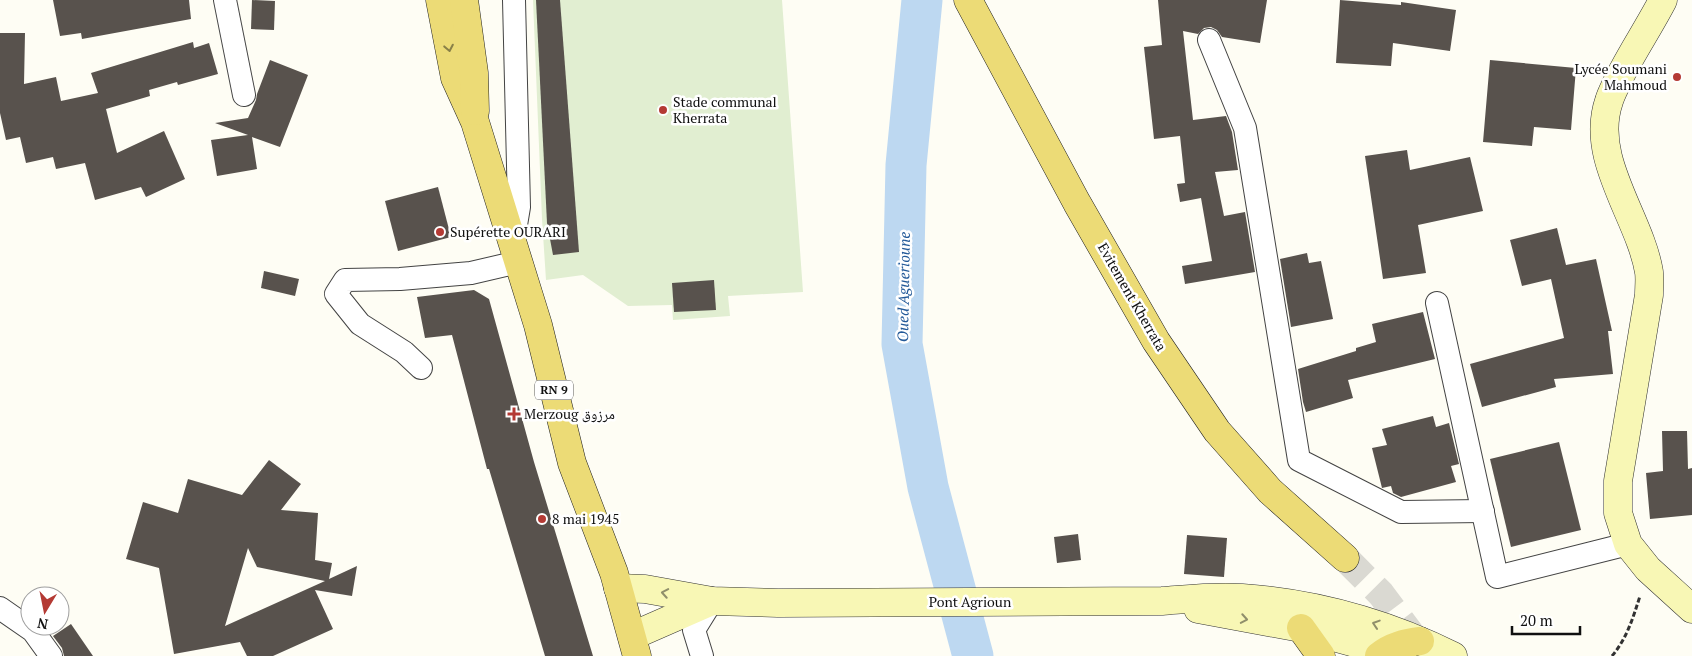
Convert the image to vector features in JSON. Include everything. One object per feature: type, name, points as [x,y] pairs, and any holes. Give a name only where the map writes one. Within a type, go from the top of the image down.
[{"type":"main road","name":"RN 9","points":[[440,0],[456,78],[475,122],[538,324],[572,463],[614,573],[634,646]]},
{"type":"main road","name":"RN 9","points":[[464,0],[474,72],[475,122]]},
{"type":"main road","name":"Evitement Kherrata","points":[[968,0],[1077,203],[1156,341],[1217,431],[1270,491],[1345,558]]},
{"type":"main road","points":[[1663,0],[1626,63],[1608,101],[1605,126],[1607,151],[1616,183],[1642,247],[1649,273],[1649,295],[1618,481],[1618,513],[1628,544],[1648,569],[1692,609]]},
{"type":"main road","name":"Pont Agrioun","points":[[618,588],[645,590],[712,601],[778,603],[1162,600]]},
{"type":"main road","points":[[1162,600],[1206,597],[1241,598],[1300,605],[1373,623],[1397,651]]},
{"type":"main road","points":[[1162,600],[1214,613],[1301,628],[1397,651],[1453,656]]},
{"type":"main road","points":[[634,646],[712,601]]},
{"type":"main road","points":[[1301,628],[1321,656]]},
{"type":"street","points":[[225,0],[244,95]]},
{"type":"street","points":[[421,368],[404,352],[360,324],[336,294],[345,280],[400,279],[471,273],[515,253],[519,207],[514,0]]},
{"type":"street","points":[[1209,40],[1245,128],[1299,460],[1401,512],[1482,511]]},
{"type":"street","points":[[1436,303],[1497,577],[1628,544]]},
{"type":"street","points":[[702,656],[694,630],[712,601]]},
{"type":"street","points":[[0,608],[33,631],[51,656]]},
{"type":"path","points":[[1612,656],[1622,643],[1632,621],[1648,569]]},
{"type":"green space","name":"Stade communal Kherrata","points":[[533,0],[782,0],[803,292],[728,296],[730,316],[673,320],[672,305],[628,306],[583,275],[546,280]]},
{"type":"building","points":[[53,0],[189,0],[191,19],[82,39],[81,33],[60,36]]},
{"type":"building","points":[[252,0],[275,1],[274,30],[251,29]]},
{"type":"building","points":[[536,0],[560,0],[579,252],[553,255],[547,223]]},
{"type":"building","points":[[1158,0],[1267,0],[1260,43],[1222,37],[1217,30],[1211,27],[1204,28],[1198,34],[1183,31],[1193,120],[1226,116],[1232,132],[1238,170],[1215,172],[1224,216],[1245,212],[1255,272],[1185,284],[1182,266],[1212,261],[1201,198],[1180,202],[1177,184],[1185,183],[1180,136],[1154,139],[1144,47],[1162,45]]},
{"type":"building","points":[[1340,0],[1401,5],[1401,2],[1456,10],[1450,51],[1393,43],[1391,66],[1336,63]]},
{"type":"building","points":[[0,33],[25,33],[24,84],[56,77],[61,101],[98,93],[91,73],[193,42],[194,48],[209,43],[218,74],[178,85],[177,82],[149,90],[150,96],[106,109],[117,153],[164,131],[185,179],[146,197],[141,187],[95,200],[85,163],[56,169],[53,157],[26,163],[20,137],[6,140],[0,113]]},
{"type":"building","points":[[270,60],[308,75],[280,147],[252,137],[257,169],[217,176],[211,140],[248,135],[215,123],[248,118]]},
{"type":"building","points":[[1490,60],[1576,68],[1571,130],[1534,127],[1532,146],[1483,142]]},
{"type":"building","points":[[1407,150],[1410,170],[1470,157],[1483,211],[1418,225],[1426,273],[1383,279],[1365,156]]},
{"type":"building","points":[[438,187],[451,237],[398,251],[385,201]]},
{"type":"building","points":[[1557,228],[1566,265],[1596,259],[1612,331],[1608,331],[1613,374],[1554,379],[1556,387],[1482,407],[1470,364],[1564,338],[1551,279],[1522,286],[1510,240]]},
{"type":"building","points":[[1307,253],[1309,263],[1321,261],[1333,319],[1291,327],[1280,259]]},
{"type":"building","points":[[264,271],[299,279],[295,296],[261,288]]},
{"type":"building","points":[[714,280],[716,310],[674,312],[672,283]]},
{"type":"building","points":[[474,290],[489,299],[534,462],[593,656],[545,656],[489,469],[487,469],[452,335],[425,338],[417,297]]},
{"type":"building","points":[[1423,312],[1435,359],[1348,380],[1353,398],[1306,412],[1298,369],[1356,351],[1356,348],[1376,342],[1372,324]]},
{"type":"building","points":[[1433,416],[1436,427],[1449,423],[1459,464],[1451,466],[1456,482],[1401,497],[1393,493],[1391,486],[1382,488],[1372,448],[1387,445],[1382,429]]},
{"type":"building","points":[[1662,431],[1687,431],[1688,469],[1692,468],[1692,515],[1650,519],[1646,473],[1663,471]]},
{"type":"building","points":[[1559,442],[1581,530],[1511,547],[1490,459]]},
{"type":"building","points":[[269,460],[301,484],[281,510],[318,513],[315,560],[332,563],[329,579],[357,566],[352,596],[315,590],[333,629],[273,656],[247,656],[240,642],[174,654],[159,568],[126,559],[143,502],[178,513],[188,479],[242,495]],"holes":[[[248,548],[257,567],[325,581],[225,626]]]},
{"type":"building","points":[[1078,534],[1081,560],[1057,563],[1054,537]]},
{"type":"building","points":[[1187,535],[1227,538],[1224,577],[1184,574]]},
{"type":"building","points":[[70,625],[93,656],[64,656],[62,648],[53,636],[70,636]]},
{"type":"waterway","name":"Oued Aguerioune","points":[[922,0],[906,165],[902,344],[928,487],[973,656]]},
{"type":"tunnel","points":[[1345,558],[1381,594],[1422,649]]},
{"type":"place","name":"Lycée Soumani Mahmoud","points":[[1677,77]]},
{"type":"place","name":"Stade communal Kherrata","points":[[663,110]]},
{"type":"place","name":"Supérette OURARI","points":[[440,232]]},
{"type":"place","name":"Merzoug مرزوق","points":[[514,414]]},
{"type":"place","name":"8 mai 1945","points":[[542,519]]}]
